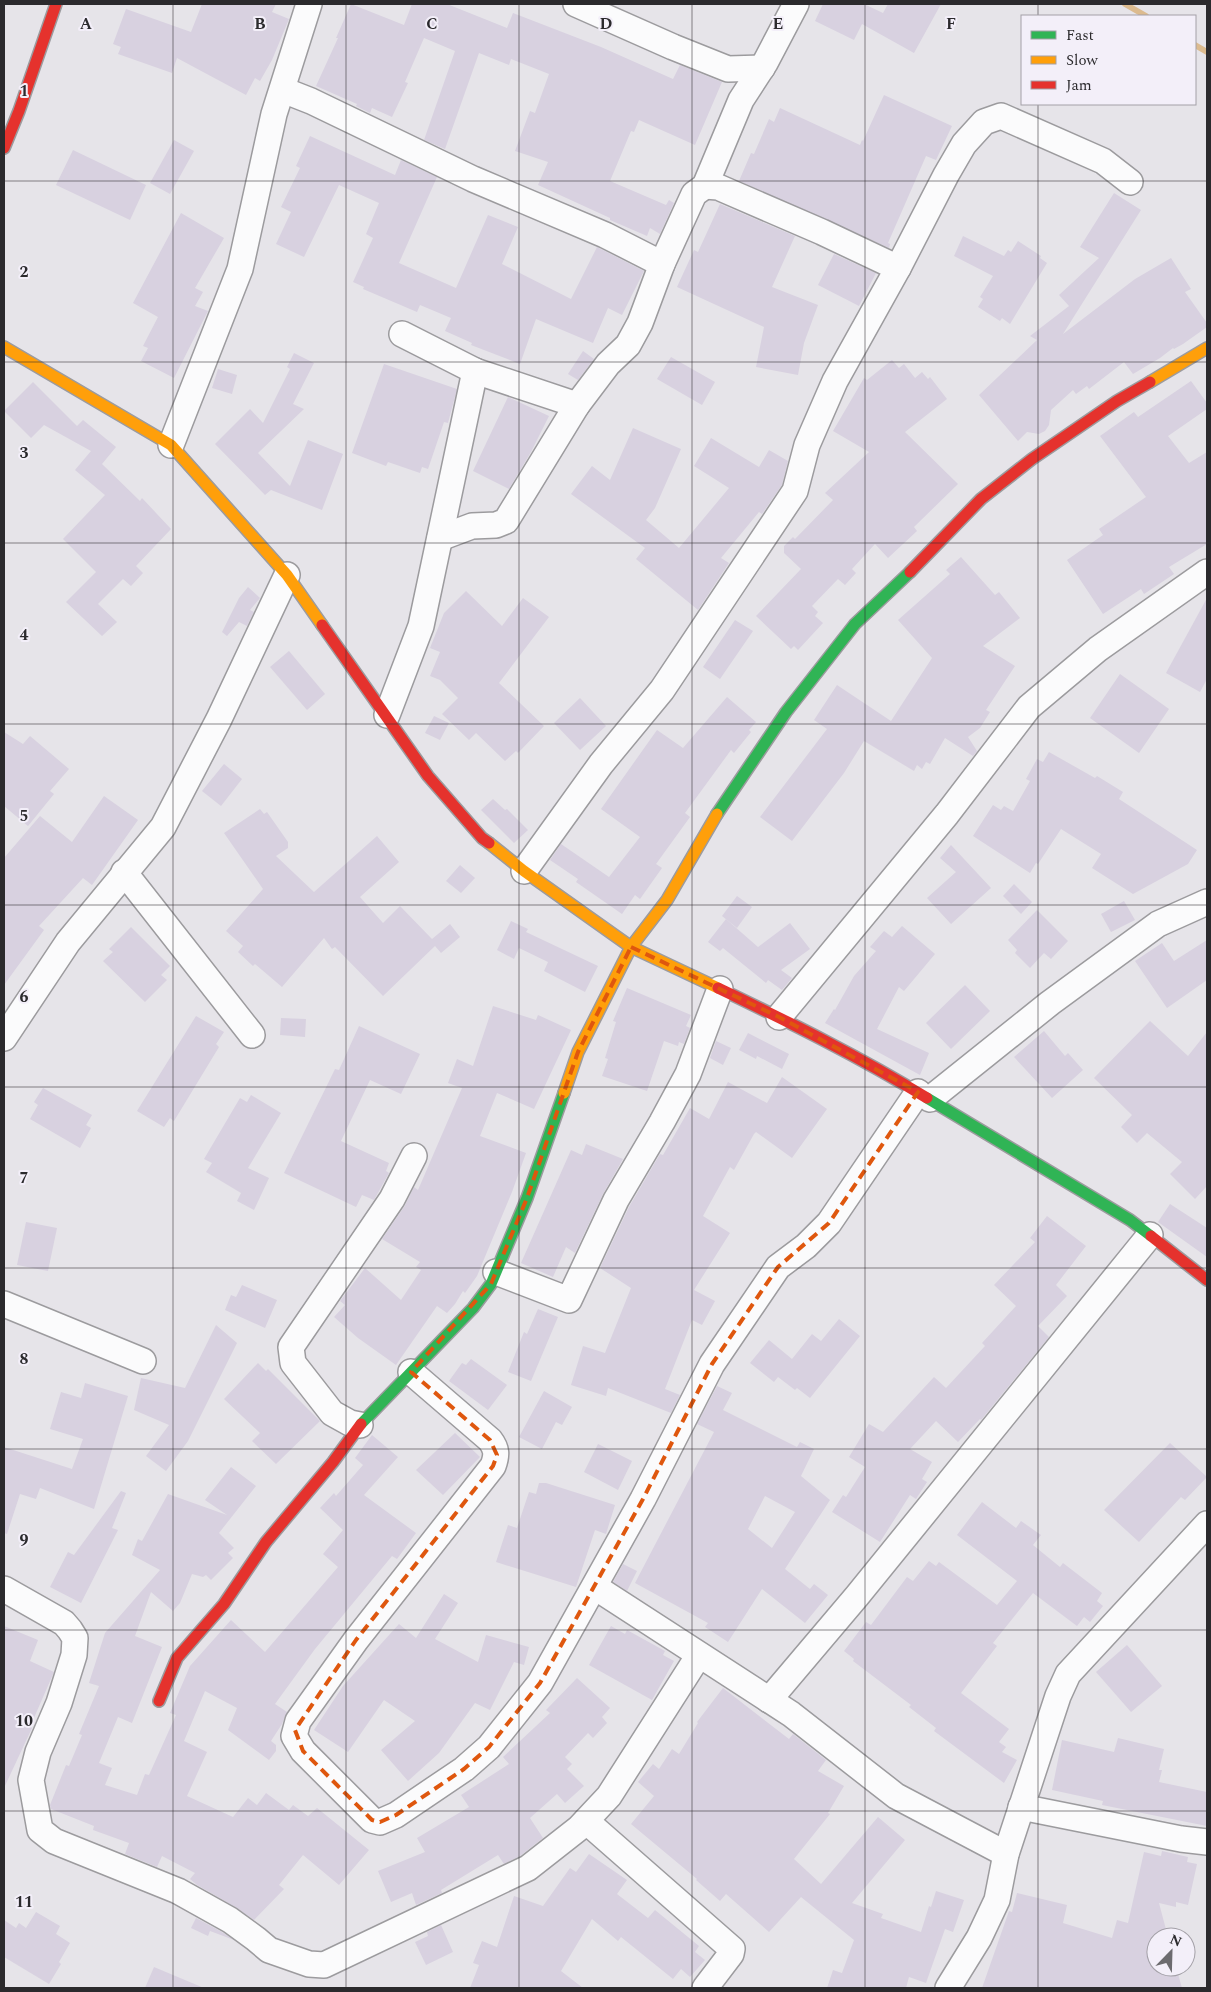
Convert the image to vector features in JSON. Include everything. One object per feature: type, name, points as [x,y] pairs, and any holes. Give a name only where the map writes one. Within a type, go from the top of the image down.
[{"type":"street","points":[[4,148],[11,108],[56,4]]},
{"type":"street","points":[[171,446],[240,269],[274,114],[309,4]]},
{"type":"street","points":[[576,4],[674,48],[728,69],[762,68]]},
{"type":"street","points":[[440,538],[472,526],[496,526],[506,521],[577,405],[608,364],[628,345],[640,323],[662,264],[694,194],[705,186],[741,100],[762,68],[796,4]]},
{"type":"street","points":[[283,90],[311,101],[474,179],[605,234],[662,264]]},
{"type":"street","points":[[524,871],[602,764],[662,690],[795,491],[807,445],[820,414],[856,343],[964,144],[984,122],[1001,116],[1103,161],[1130,182]]},
{"type":"street","points":[[705,186],[718,187],[822,232],[898,268]]},
{"type":"street","points":[[402,334],[475,371],[577,405]]},
{"type":"street","points":[[4,347],[171,446],[227,506],[286,575],[387,715],[428,776],[476,831],[524,871],[631,947],[779,1017],[881,1070],[1130,1220],[1207,1280]]},
{"type":"street","points":[[158,1701],[177,1658],[224,1604],[266,1542],[333,1462],[360,1424],[473,1308],[491,1284],[527,1198],[578,1052],[608,989],[631,947],[667,900],[722,805],[786,712],[856,624],[981,499],[1032,459],[1116,401],[1207,348]]},
{"type":"street","points":[[387,715],[421,626],[475,371]]},
{"type":"street","points":[[779,1017],[941,822],[1030,707],[1098,649],[1207,572]]},
{"type":"street","points":[[4,1038],[68,942],[163,827],[219,719],[286,575]]},
{"type":"street","points":[[124,872],[252,1034]]},
{"type":"street","points":[[411,1372],[490,1440],[495,1446],[497,1455],[493,1466],[356,1640],[298,1722],[294,1736],[303,1751],[372,1820],[380,1822],[396,1815],[464,1769],[489,1747],[540,1683],[643,1499],[712,1364],[778,1267],[806,1246],[828,1223],[924,1096],[1158,924],[1207,902]]},
{"type":"street","points":[[496,1272],[569,1300],[616,1200],[688,1074],[720,990]]},
{"type":"street","points":[[360,1424],[350,1423],[332,1413],[293,1363],[291,1347],[392,1199],[414,1156]]},
{"type":"street","points":[[769,1700],[863,1588],[1150,1235]]},
{"type":"street","points":[[4,1304],[143,1361]]},
{"type":"street","points":[[948,1988],[979,1938],[997,1900],[1006,1854],[1058,1696],[1068,1674],[1207,1524]]},
{"type":"street","points":[[595,1587],[791,1714],[896,1796],[1006,1854]]},
{"type":"street","points":[[4,1589],[64,1623],[75,1638],[74,1655],[58,1703],[38,1752],[31,1780],[40,1830],[54,1841],[178,1891],[210,1908],[256,1938],[269,1950],[309,1964],[324,1965],[528,1868],[586,1821],[609,1796],[699,1655]]},
{"type":"street","points":[[1021,1807],[1172,1838],[1207,1842]]},
{"type":"street","points":[[586,1821],[732,1949],[732,1954],[705,1988]]},
{"type":"highlighted area","points":[[631,947],[779,1017],[918,1092],[829,1223],[778,1267],[712,1364],[643,1499],[540,1683],[489,1747],[464,1769],[396,1815],[380,1822],[372,1820],[303,1751],[295,1730],[356,1640],[493,1466],[497,1455],[490,1440],[411,1372],[491,1284],[527,1198],[578,1052]]},
{"type":"building","points":[[202,4],[276,4],[272,12],[289,19],[272,60],[260,81],[255,78],[246,95],[177,58],[172,73],[118,54],[121,47],[113,44],[126,9],[191,32]]},
{"type":"building","points":[[351,4],[404,25],[412,4],[447,4],[507,28],[513,13],[601,47],[673,79],[680,65],[722,82],[695,145],[639,120],[634,132],[631,131],[610,181],[666,205],[669,200],[674,203],[660,234],[650,228],[647,236],[538,185],[548,162],[515,151],[530,111],[535,113],[549,74],[511,59],[509,65],[479,53],[445,149],[424,140],[455,51],[424,38],[405,82],[408,83],[392,117],[372,108],[370,113],[356,106],[357,104],[316,86]]},
{"type":"building","points":[[823,4],[864,4],[883,13],[888,4],[941,4],[914,53],[862,24],[854,40],[815,21]]},
{"type":"building","points":[[884,95],[952,126],[936,160],[926,156],[888,243],[890,244],[889,248],[739,181],[751,153],[754,154],[769,119],[774,122],[780,108],[860,145]]},
{"type":"building","points":[[310,136],[395,175],[401,160],[437,177],[399,263],[456,288],[488,215],[518,227],[502,264],[571,299],[597,247],[644,271],[622,315],[608,308],[593,343],[536,319],[520,364],[471,345],[472,343],[445,331],[451,318],[420,305],[417,312],[363,289],[364,287],[353,282],[373,238],[366,234],[379,203],[339,185],[304,257],[276,244],[291,212],[281,207],[300,168],[296,166]]},
{"type":"building","points":[[174,140],[194,151],[170,194],[150,183]]},
{"type":"building","points":[[73,150],[146,185],[130,220],[56,185]]},
{"type":"building","points":[[1114,193],[1141,210],[1063,334],[1135,279],[1171,258],[1191,289],[1185,292],[1207,323],[1207,327],[1133,374],[1124,362],[1089,389],[1087,386],[1076,394],[1073,390],[1051,410],[1049,425],[1045,431],[1039,434],[1027,432],[1018,441],[979,395],[1037,340],[1030,336],[1069,306],[1059,295],[1099,258],[1080,247]]},
{"type":"building","points":[[720,204],[795,236],[772,287],[818,305],[804,343],[798,375],[756,367],[764,327],[677,287],[694,250],[698,252]]},
{"type":"building","points":[[181,213],[224,238],[195,288],[203,292],[195,306],[208,311],[174,378],[141,361],[148,348],[143,346],[158,317],[133,303]]},
{"type":"building","points":[[963,236],[1004,256],[1008,250],[1011,252],[1018,241],[1041,256],[1040,258],[1047,263],[1010,324],[1002,318],[1000,321],[978,307],[983,299],[980,297],[993,276],[954,256]]},
{"type":"building","points":[[834,254],[876,273],[859,306],[818,285]]},
{"type":"building","points":[[583,351],[594,359],[578,380],[568,374]]},
{"type":"building","points":[[294,353],[314,363],[293,404],[304,409],[258,453],[290,486],[308,440],[343,454],[322,510],[271,490],[265,495],[215,444],[250,409],[263,423],[290,369],[287,367]]},
{"type":"building","points":[[671,357],[715,382],[702,405],[657,379]]},
{"type":"building","points":[[892,360],[899,368],[904,364],[915,378],[922,372],[928,379],[930,377],[947,399],[905,432],[958,484],[914,527],[917,531],[888,558],[875,544],[852,569],[856,573],[845,585],[838,579],[812,606],[818,612],[815,616],[823,623],[798,650],[794,646],[791,649],[756,616],[801,569],[784,553],[784,546],[793,537],[795,539],[833,500],[825,493],[869,452],[833,431],[864,378],[867,380]]},
{"type":"building","points":[[384,364],[457,389],[448,423],[444,422],[428,469],[422,467],[420,473],[388,462],[386,466],[352,453]]},
{"type":"building","points":[[218,369],[237,375],[232,394],[212,388]]},
{"type":"building","points":[[1191,381],[1207,403],[1207,409],[1168,436],[1189,463],[1207,452],[1207,544],[1169,567],[1174,574],[1144,594],[1141,589],[1103,614],[1067,560],[1103,535],[1099,529],[1146,497],[1100,436],[1134,412],[1138,417]]},
{"type":"building","points":[[33,382],[77,426],[83,420],[116,447],[102,464],[140,501],[142,498],[171,529],[136,566],[143,573],[131,586],[123,579],[98,604],[117,622],[102,636],[66,602],[96,572],[63,539],[105,495],[75,470],[91,451],[44,425],[31,438],[4,411]]},
{"type":"building","points":[[508,397],[549,416],[531,452],[509,489],[473,471]]},
{"type":"building","points":[[633,428],[681,449],[655,508],[646,520],[679,548],[729,488],[694,466],[711,438],[759,467],[769,450],[788,461],[782,485],[762,514],[759,512],[721,558],[729,563],[698,610],[636,559],[645,548],[571,494],[592,466],[610,480]]},
{"type":"building","points":[[961,557],[995,595],[999,592],[1020,618],[983,646],[1015,666],[986,710],[990,712],[980,728],[968,737],[977,751],[973,756],[945,738],[930,764],[926,762],[922,769],[917,765],[914,771],[864,741],[844,773],[792,841],[760,817],[827,729],[814,720],[837,685],[891,721],[932,658],[898,620],[950,574],[946,570]]},
{"type":"building","points":[[248,587],[260,598],[250,610],[254,612],[247,626],[239,622],[227,636],[222,632],[239,598]]},
{"type":"building","points":[[466,591],[502,626],[523,598],[549,617],[499,683],[544,726],[518,753],[516,751],[505,761],[476,733],[469,740],[442,714],[458,698],[440,680],[430,676],[440,652],[430,648],[444,613]]},
{"type":"building","points":[[1207,598],[1207,679],[1200,692],[1166,673]]},
{"type":"building","points":[[735,620],[753,631],[720,679],[703,667]]},
{"type":"building","points":[[289,651],[325,694],[307,710],[270,667]]},
{"type":"building","points":[[1120,674],[1169,709],[1139,753],[1090,718]]},
{"type":"building","points":[[727,697],[756,722],[749,730],[751,732],[734,753],[731,750],[685,813],[690,817],[656,864],[662,868],[640,899],[635,895],[622,914],[576,882],[578,879],[550,860],[561,844],[609,877],[640,837],[601,809],[657,730],[683,748]]},
{"type":"building","points":[[580,698],[606,726],[580,750],[554,723]]},
{"type":"building","points":[[434,716],[449,723],[440,740],[425,733]]},
{"type":"building","points":[[4,732],[23,744],[30,736],[69,769],[50,791],[54,794],[28,826],[4,806]]},
{"type":"building","points":[[1049,752],[1095,778],[1097,776],[1123,792],[1119,799],[1197,850],[1188,864],[1133,894],[1092,868],[1101,854],[1061,829],[1030,873],[973,836],[993,805],[1001,810],[1004,806],[1013,811],[1030,781],[1026,779],[1037,759],[1043,762]]},
{"type":"building","points":[[224,764],[242,779],[221,806],[202,791]]},
{"type":"building","points":[[104,796],[138,820],[92,885],[83,878],[39,926],[44,930],[4,985],[4,858],[40,816],[72,842]]},
{"type":"building","points":[[493,799],[505,810],[507,809],[528,830],[514,843],[481,810]]},
{"type":"building","points":[[260,809],[264,814],[267,812],[288,842],[288,848],[276,856],[314,892],[377,836],[399,862],[360,897],[383,923],[400,906],[432,939],[450,924],[460,937],[441,953],[435,946],[383,996],[335,947],[332,949],[324,938],[282,987],[255,964],[253,966],[238,952],[243,946],[226,931],[263,889],[224,833]]},
{"type":"building","points":[[951,845],[991,888],[951,924],[927,898],[956,872],[940,858]]},
{"type":"building","points":[[460,865],[475,878],[461,893],[446,881]]},
{"type":"building","points":[[1014,884],[1032,902],[1021,914],[1003,896]]},
{"type":"building","points":[[737,896],[752,907],[737,928],[722,916]]},
{"type":"building","points":[[1124,901],[1135,920],[1111,932],[1101,914]]},
{"type":"building","points":[[1037,910],[1068,941],[1051,959],[1044,953],[1030,968],[1015,953],[1017,950],[1008,940]]},
{"type":"building","points":[[726,919],[758,947],[790,923],[810,949],[781,970],[792,978],[782,990],[768,980],[766,983],[723,948],[720,951],[708,942]]},
{"type":"building","points":[[511,921],[528,929],[526,932],[598,966],[585,992],[544,971],[548,962],[519,948],[514,959],[497,950]]},
{"type":"building","points":[[902,926],[935,954],[904,991],[899,987],[877,1029],[929,1053],[920,1075],[825,1023],[835,1010],[854,976],[876,951],[870,947],[884,931],[892,937]]},
{"type":"building","points":[[131,927],[170,966],[161,975],[167,980],[145,1002],[103,961],[113,952],[109,949]]},
{"type":"building","points":[[1207,940],[1207,980],[1167,1008],[1135,961],[1162,943],[1174,961]]},
{"type":"building","points":[[965,985],[990,1011],[951,1049],[926,1023]]},
{"type":"building","points":[[627,988],[691,1015],[686,1026],[690,1028],[684,1044],[679,1042],[678,1046],[664,1041],[647,1091],[602,1076],[608,1059],[605,1058],[616,1022],[613,1021]]},
{"type":"building","points":[[493,1006],[536,1020],[538,1015],[571,1030],[534,1109],[497,1093],[480,1136],[526,1153],[512,1192],[477,1276],[447,1313],[437,1306],[396,1365],[358,1338],[334,1317],[345,1305],[340,1301],[365,1268],[401,1300],[421,1270],[416,1267],[420,1262],[382,1239],[404,1207],[414,1187],[418,1190],[462,1088],[448,1083],[457,1059],[473,1066]]},
{"type":"building","points":[[196,1016],[224,1032],[216,1044],[219,1047],[174,1121],[170,1118],[164,1127],[137,1111]]},
{"type":"building","points":[[281,1018],[306,1019],[305,1037],[280,1035]]},
{"type":"building","points":[[1150,1021],[1188,1056],[1207,1032],[1207,1186],[1195,1199],[1170,1174],[1182,1162],[1147,1133],[1137,1143],[1121,1127],[1132,1115],[1094,1078]]},
{"type":"building","points":[[359,1026],[420,1054],[401,1094],[370,1080],[341,1141],[389,1163],[386,1171],[389,1173],[374,1200],[362,1195],[356,1207],[284,1173],[335,1069],[339,1070]]},
{"type":"building","points":[[1044,1031],[1065,1056],[1068,1053],[1083,1070],[1052,1098],[1014,1057]]},
{"type":"building","points":[[748,1033],[789,1054],[782,1069],[757,1056],[756,1059],[739,1050]]},
{"type":"building","points":[[716,1041],[731,1048],[723,1065],[710,1058]]},
{"type":"building","points":[[782,1077],[827,1109],[792,1158],[756,1132],[734,1170],[730,1167],[703,1216],[730,1233],[694,1290],[715,1301],[702,1325],[692,1320],[665,1389],[680,1395],[671,1413],[608,1388],[606,1396],[571,1385],[583,1346],[605,1353],[631,1288],[600,1268],[629,1207],[660,1154],[663,1155],[690,1108],[709,1119],[728,1082],[767,1103]]},
{"type":"building","points":[[43,1088],[92,1115],[86,1125],[91,1128],[80,1148],[30,1119],[38,1105],[34,1102]]},
{"type":"building","points":[[251,1095],[281,1113],[248,1168],[269,1178],[254,1210],[237,1201],[241,1193],[206,1172],[212,1163],[204,1159],[240,1098],[247,1102]]},
{"type":"building","points":[[586,1144],[623,1159],[603,1194],[575,1253],[566,1247],[553,1277],[521,1263],[571,1150],[582,1155]]},
{"type":"building","points":[[1170,1204],[1207,1228],[1207,1257],[1158,1222]]},
{"type":"building","points":[[1047,1216],[1086,1246],[1056,1285],[1067,1296],[1038,1326],[1049,1337],[981,1420],[958,1442],[936,1421],[910,1449],[932,1462],[922,1479],[927,1482],[916,1499],[910,1495],[880,1542],[832,1512],[843,1495],[846,1497],[865,1467],[849,1457],[869,1424],[883,1432],[934,1377],[946,1388],[985,1346],[982,1343],[1016,1306],[994,1285],[1035,1242],[1030,1238]]},
{"type":"building","points":[[26,1222],[57,1228],[48,1271],[17,1265]]},
{"type":"building","points":[[242,1285],[277,1300],[265,1328],[225,1310],[231,1295],[236,1297]]},
{"type":"building","points":[[538,1309],[558,1317],[531,1381],[508,1372],[524,1332],[527,1334]]},
{"type":"building","points":[[839,1319],[860,1336],[810,1398],[797,1388],[795,1390],[778,1377],[774,1382],[750,1363],[769,1340],[792,1359],[812,1334],[821,1341]]},
{"type":"building","points":[[216,1325],[237,1343],[188,1441],[166,1471],[146,1456],[169,1425],[134,1410],[141,1378],[185,1388]]},
{"type":"building","points":[[471,1359],[507,1385],[488,1410],[449,1381],[462,1363],[466,1365]]},
{"type":"building","points":[[258,1363],[266,1371],[268,1369],[320,1421],[276,1464],[252,1441],[260,1433],[224,1399]]},
{"type":"building","points":[[85,1383],[128,1396],[94,1509],[40,1488],[36,1499],[20,1494],[7,1534],[4,1533],[4,1447],[72,1469],[83,1439],[50,1429],[61,1392],[81,1398]]},
{"type":"building","points":[[717,1386],[732,1393],[723,1410],[797,1447],[800,1442],[814,1449],[801,1476],[830,1500],[785,1569],[810,1589],[814,1584],[828,1595],[805,1623],[762,1589],[728,1642],[705,1627],[708,1623],[635,1583],[714,1432],[697,1424]],"holes":[[[765,1496],[795,1512],[772,1548],[748,1529]]]},
{"type":"building","points":[[544,1391],[572,1407],[562,1425],[556,1422],[542,1449],[519,1437]]},
{"type":"building","points":[[455,1433],[480,1457],[443,1495],[416,1470]]},
{"type":"building","points":[[372,1435],[398,1457],[364,1495],[416,1533],[397,1559],[392,1556],[315,1649],[275,1704],[287,1712],[271,1741],[276,1745],[276,1751],[269,1760],[228,1730],[237,1708],[205,1691],[184,1741],[207,1752],[187,1796],[233,1817],[248,1798],[257,1805],[266,1793],[289,1810],[293,1805],[308,1816],[317,1808],[369,1850],[339,1885],[303,1855],[279,1885],[284,1889],[254,1920],[197,1885],[190,1879],[195,1873],[162,1856],[157,1867],[125,1854],[129,1843],[93,1830],[94,1826],[51,1809],[50,1805],[66,1765],[69,1766],[82,1735],[79,1734],[99,1686],[89,1683],[105,1633],[160,1570],[132,1555],[138,1539],[142,1541],[168,1494],[227,1515],[205,1500],[231,1467],[256,1486],[219,1533],[234,1548],[228,1553],[233,1558],[211,1580],[206,1575],[203,1577],[192,1574],[180,1603],[173,1611],[151,1592],[135,1636],[162,1647],[132,1723],[118,1717],[99,1763],[112,1768],[105,1785],[137,1795],[145,1774],[149,1775],[176,1715],[170,1713],[190,1666],[231,1620],[265,1652],[338,1567],[323,1554],[343,1530],[320,1508],[334,1493],[336,1496],[363,1465],[355,1458]]},
{"type":"building","points":[[1170,1443],[1207,1477],[1185,1500],[1181,1497],[1139,1542],[1104,1510]]},
{"type":"building","points":[[598,1444],[632,1461],[618,1490],[584,1472]]},
{"type":"building","points":[[539,1483],[546,1483],[615,1505],[606,1534],[595,1530],[576,1587],[496,1562],[508,1525],[517,1528],[529,1492],[536,1494]]},
{"type":"building","points":[[121,1491],[126,1493],[112,1528],[118,1530],[81,1603],[50,1587],[68,1552],[74,1555]]},
{"type":"building","points":[[982,1502],[1016,1528],[1021,1521],[1041,1535],[1033,1545],[1060,1567],[1063,1563],[1102,1593],[1097,1601],[1103,1606],[1090,1622],[1084,1617],[1077,1626],[1033,1593],[993,1643],[997,1646],[961,1693],[1009,1729],[999,1742],[1006,1747],[1002,1752],[1017,1760],[1004,1783],[934,1731],[936,1728],[909,1707],[911,1705],[853,1661],[854,1659],[844,1651],[866,1622],[871,1625],[907,1577],[913,1581],[929,1561],[936,1566],[939,1562],[997,1605],[1017,1581],[957,1535]]},
{"type":"building","points":[[623,1564],[637,1571],[627,1591],[613,1582]]},
{"type":"building","points":[[444,1594],[458,1603],[435,1639],[478,1662],[486,1635],[529,1647],[524,1665],[514,1662],[490,1710],[475,1703],[439,1753],[408,1781],[381,1750],[415,1721],[384,1700],[348,1752],[314,1730],[343,1686],[399,1624],[416,1638]]},
{"type":"building","points":[[4,1626],[38,1640],[30,1661],[54,1672],[30,1727],[32,1728],[4,1788]]},
{"type":"building","points":[[611,1626],[625,1634],[627,1630],[665,1651],[663,1655],[674,1661],[652,1700],[589,1665]]},
{"type":"building","points":[[1127,1645],[1162,1686],[1131,1712],[1096,1672]]},
{"type":"building","points":[[577,1678],[610,1708],[602,1717],[607,1723],[593,1738],[588,1733],[565,1757],[572,1764],[567,1769],[584,1786],[565,1803],[557,1794],[530,1818],[543,1838],[520,1856],[504,1864],[498,1855],[441,1890],[442,1893],[416,1905],[412,1893],[391,1902],[378,1871],[425,1852],[417,1838],[469,1807],[461,1795],[509,1764],[503,1757],[550,1713],[546,1710]]},
{"type":"building","points":[[723,1688],[789,1739],[793,1734],[826,1760],[818,1771],[844,1786],[828,1813],[830,1814],[794,1859],[821,1884],[878,1817],[905,1840],[852,1903],[883,1914],[881,1918],[921,1932],[936,1891],[964,1900],[953,1932],[945,1929],[926,1983],[909,1977],[906,1988],[827,1988],[833,1970],[842,1973],[854,1940],[801,1897],[769,1932],[726,1894],[720,1901],[697,1879],[631,1824],[654,1796],[638,1782],[653,1764],[659,1769],[672,1749],[679,1754],[697,1722]]},
{"type":"building","points":[[1118,1738],[1164,1749],[1159,1770],[1162,1770],[1159,1782],[1207,1792],[1207,1826],[1102,1805],[1103,1801],[1052,1790],[1062,1740],[1114,1752]]},
{"type":"building","points":[[1162,1851],[1188,1857],[1187,1862],[1197,1864],[1188,1905],[1176,1902],[1176,1907],[1159,1903],[1165,1927],[1146,1927],[1146,1977],[1179,1977],[1182,1988],[982,1988],[1009,1911],[1012,1912],[1017,1893],[1067,1905],[1063,1923],[1112,1938],[1117,1920],[1128,1923],[1144,1852],[1161,1856]]},
{"type":"building","points":[[589,1854],[627,1880],[617,1894],[648,1918],[655,1910],[699,1946],[695,1952],[705,1960],[690,1977],[681,1969],[673,1979],[621,1937],[618,1941],[592,1919],[561,1971],[583,1988],[470,1988],[479,1965],[473,1963],[482,1941],[497,1947],[514,1896],[543,1906],[570,1868],[576,1872]]},
{"type":"building","points":[[36,1912],[60,1926],[56,1934],[70,1943],[59,1962],[61,1964],[49,1984],[4,1957],[4,1920],[16,1928],[19,1923],[26,1928]]},
{"type":"building","points":[[196,1918],[234,1940],[210,1931],[208,1936],[191,1928]]},
{"type":"building","points":[[441,1925],[453,1952],[426,1965],[415,1942],[428,1936],[427,1932]]},
{"type":"building","points":[[154,1967],[204,1988],[145,1988]]},
{"type":"waterway","points":[[1125,4],[1144,15]]},
{"type":"waterway","points":[[1196,46],[1207,52]]},
{"type":"traffic: fast","points":[[717,814],[786,712],[855,624],[910,572]]},
{"type":"traffic: fast","points":[[361,1424],[473,1308],[491,1284],[527,1198],[564,1093]]},
{"type":"traffic: fast","points":[[927,1098],[1130,1220],[1151,1236]]},
{"type":"traffic: slow","points":[[4,347],[171,445],[287,575],[322,625]]},
{"type":"traffic: slow","points":[[1150,382],[1207,348]]},
{"type":"traffic: slow","points":[[564,1093],[578,1052],[631,947],[667,900],[717,814]]},
{"type":"traffic: slow","points":[[489,843],[524,871],[631,947],[718,988]]},
{"type":"traffic: jam","points":[[4,148],[19,111],[56,4]]},
{"type":"traffic: jam","points":[[910,572],[981,499],[1032,459],[1117,401],[1150,382]]},
{"type":"traffic: jam","points":[[322,625],[428,776],[482,838],[489,843]]},
{"type":"traffic: jam","points":[[718,988],[824,1040],[927,1098]]},
{"type":"traffic: jam","points":[[1151,1236],[1207,1280]]},
{"type":"traffic: jam","points":[[159,1701],[177,1658],[224,1604],[266,1542],[333,1462],[361,1424]]}]
